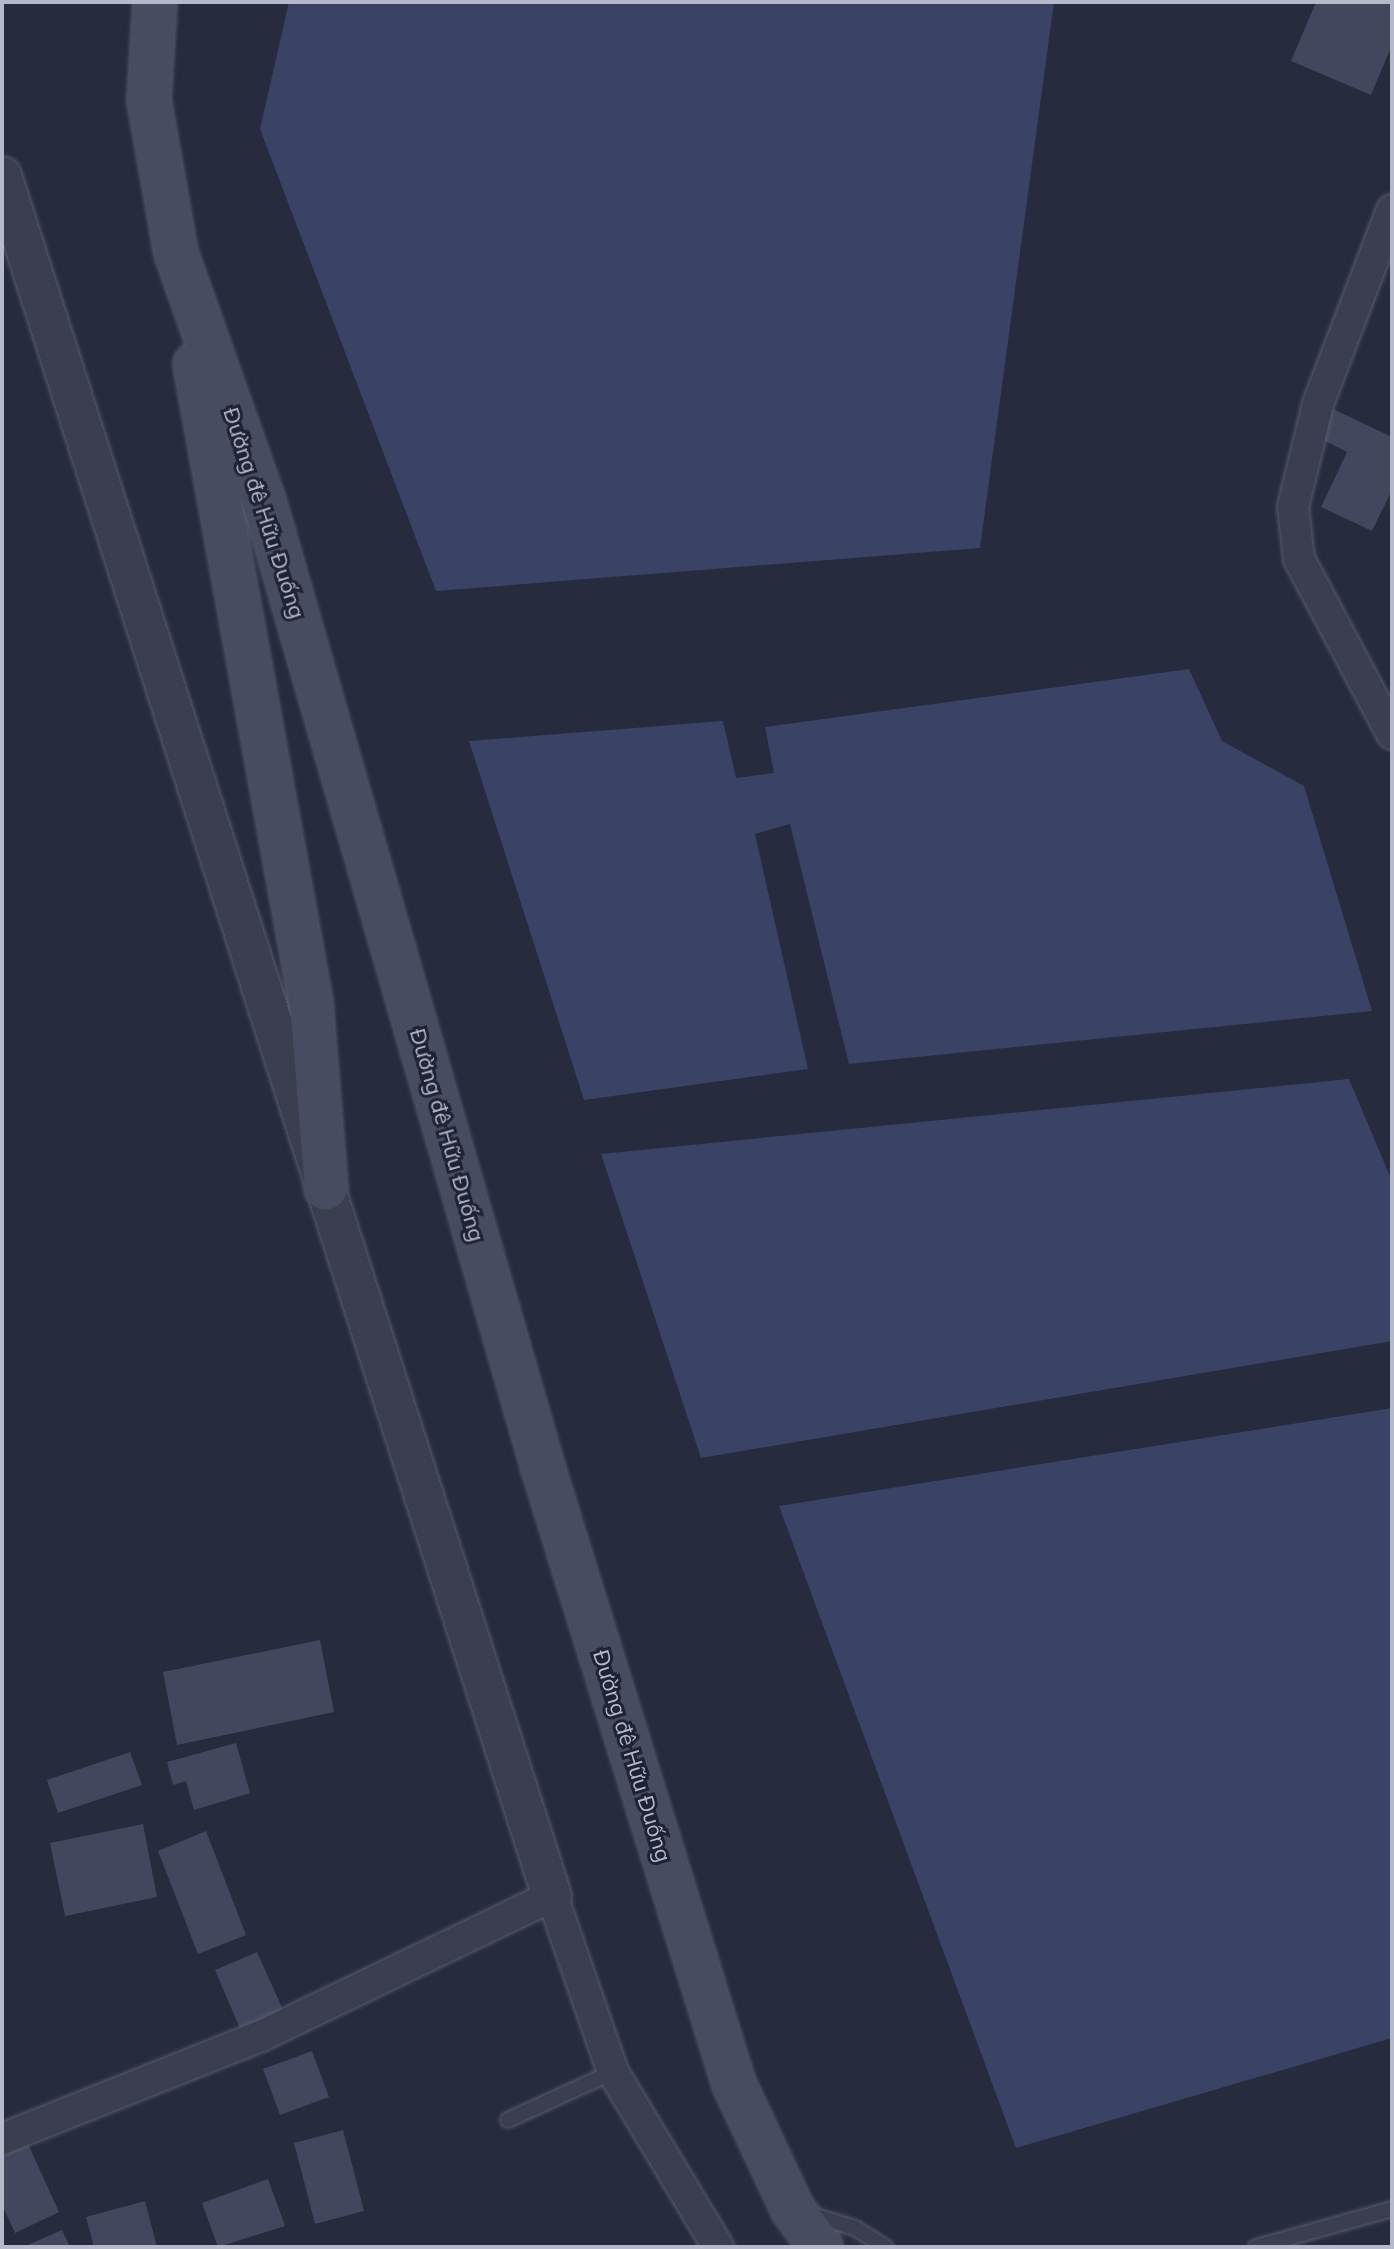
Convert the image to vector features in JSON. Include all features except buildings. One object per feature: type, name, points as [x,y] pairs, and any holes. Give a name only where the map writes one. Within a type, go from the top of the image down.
[{"type":"main road","name":"Đường đê Hữu Đuống","points":[[155,2],[149,100],[176,253],[264,501],[544,1471],[734,2084],[793,2210],[821,2247]]},
{"type":"main road","points":[[176,253],[228,569],[311,1003],[326,1188]]},
{"type":"street","points":[[2,176],[552,1896],[613,2072],[718,2247]]},
{"type":"street","points":[[1392,210],[1318,404],[1293,507],[1299,559],[1392,734]]},
{"type":"street","points":[[2,2139],[261,2036],[552,1896]]},
{"type":"lane","points":[[508,2120],[613,2072]]},
{"type":"lane","points":[[1256,2247],[1392,2209]]},
{"type":"lane","points":[[793,2210],[855,2228],[886,2247]]},
{"type":"water","points":[[289,2],[1054,2],[980,548],[436,591],[260,129]]},
{"type":"water","points":[[1189,669],[1222,741],[1304,786],[1372,1011],[849,1064],[790,824],[755,834],[808,1069],[584,1100],[469,741],[723,721],[736,778],[774,773],[765,727]]},
{"type":"water","points":[[1349,1079],[1392,1181],[1392,1341],[701,1458],[601,1154]]},
{"type":"water","points":[[1392,1408],[1392,2038],[1016,2148],[779,1506]]}]
